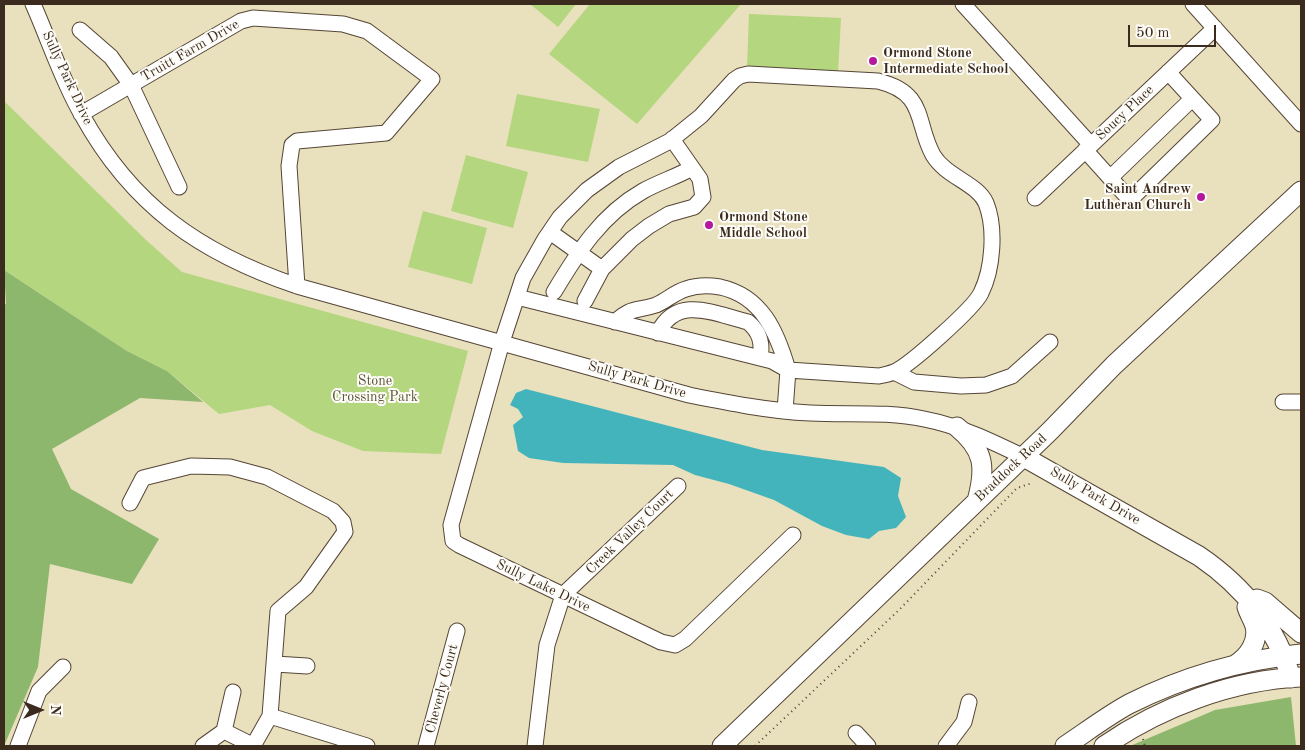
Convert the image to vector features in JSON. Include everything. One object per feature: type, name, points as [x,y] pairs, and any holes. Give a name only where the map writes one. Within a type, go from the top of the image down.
[{"type":"main road","name":"Braddock Road","points":[[722,746],[1024,457],[1114,365],[1301,191]]},
{"type":"main road","points":[[957,427],[971,440],[981,458],[983,475],[977,501]]},
{"type":"main road","name":"Sully Park Drive","points":[[1024,457],[1199,556],[1220,571],[1246,596],[1293,655],[1296,678]]},
{"type":"main road","points":[[1234,665],[1246,656],[1255,639],[1254,624],[1249,614],[1246,596],[1265,602],[1301,633]]},
{"type":"main road","points":[[1065,746],[1128,705],[1190,678],[1234,665],[1293,655]]},
{"type":"main road","points":[[1104,746],[1136,726],[1200,698],[1243,686],[1296,678]]},
{"type":"street","name":"Sully Park Drive","points":[[33,4],[81,114],[105,153],[131,185],[160,213],[192,238],[256,272],[297,286],[689,395],[785,411],[889,414],[924,418],[957,427],[1024,457]]},
{"type":"street","points":[[963,4],[1088,147],[1110,178],[1130,200],[1212,120],[1168,72]]},
{"type":"street","points":[[1192,4],[1301,124]]},
{"type":"street","name":"Truitt Farm Drive","points":[[81,114],[241,21],[253,18],[343,24],[367,31],[432,79],[386,133],[297,141],[292,145],[289,166],[297,286]]},
{"type":"street","name":"Soucy Place","points":[[1035,198],[1215,28]]},
{"type":"street","points":[[80,30],[111,57],[131,86],[179,187]]},
{"type":"street","points":[[502,342],[517,297],[532,260],[560,217],[587,190],[619,167],[672,139],[701,116],[734,80],[748,74],[878,81],[898,88],[909,99],[921,116],[930,149],[936,160],[952,176],[975,190],[985,202],[990,223],[991,248],[985,282],[978,298],[908,364],[894,372],[879,376],[788,370],[772,361],[517,297]]},
{"type":"street","points":[[1110,178],[1192,99]]},
{"type":"street","points":[[585,300],[602,269],[632,239],[669,214],[688,210],[699,203],[703,197],[702,184],[672,139]]},
{"type":"street","points":[[554,292],[578,252],[609,216],[628,200],[652,186],[692,168]]},
{"type":"street","points":[[550,232],[602,269]]},
{"type":"street","points":[[614,322],[628,310],[657,305],[687,288],[708,285],[727,289],[746,297],[760,308],[780,343],[788,370],[785,411]]},
{"type":"street","points":[[658,333],[662,324],[675,313],[684,309],[695,309],[748,322],[754,327],[763,346],[760,358]]},
{"type":"street","name":"Sully Lake Drive","points":[[502,342],[451,526],[453,540],[459,545],[660,642],[675,646],[685,639],[793,535]]},
{"type":"street","points":[[894,372],[914,382],[962,386],[986,384],[1012,376],[1050,342]]},
{"type":"street","points":[[1282,402],[1301,402]]},
{"type":"street","points":[[130,503],[143,478],[191,466],[230,467],[267,477],[333,511],[343,522],[345,532],[306,587],[278,611],[270,716],[254,746],[224,731]]},
{"type":"street","name":"Creek Valley Court","points":[[535,746],[548,644],[563,595],[678,486]]},
{"type":"street","name":"Cheverly Court","points":[[426,746],[457,631]]},
{"type":"street","points":[[275,664],[307,666]]},
{"type":"street","points":[[18,746],[39,691],[63,667]]},
{"type":"street","points":[[203,746],[224,731],[233,692]]},
{"type":"street","points":[[946,746],[964,722],[969,702]]},
{"type":"street","points":[[270,716],[367,746]]},
{"type":"street","points":[[856,733],[868,746]]},
{"type":"path","points":[[755,746],[900,609],[1017,488],[1032,483]]},
{"type":"green space","points":[[530,4],[576,4],[558,27]]},
{"type":"green space","points":[[590,4],[741,4],[637,124],[549,54]]},
{"type":"green space","points":[[749,14],[841,18],[838,72],[747,68]]},
{"type":"green space","points":[[517,94],[600,109],[588,162],[506,146]]},
{"type":"green space","name":"Stone Crossing Park","points":[[4,101],[146,240],[182,272],[468,351],[441,454],[363,451],[312,431],[270,405],[219,414],[167,371],[127,351],[4,270]]},
{"type":"green space","points":[[466,155],[528,172],[513,228],[451,211]]},
{"type":"green space","points":[[423,211],[487,228],[472,284],[408,267]]},
{"type":"green space","points":[[4,270],[127,351],[167,371],[203,402],[140,398],[52,449],[71,489],[159,539],[132,584],[50,564],[38,667],[4,746],[4,305],[6,304]]},
{"type":"green space","points":[[1291,697],[1296,746],[1130,746],[1215,710]]},
{"type":"water","points":[[526,389],[762,450],[884,467],[901,478],[898,496],[906,517],[896,528],[879,531],[869,539],[846,535],[822,526],[774,500],[729,484],[695,475],[673,465],[563,463],[529,458],[518,451],[513,425],[523,417],[518,409],[510,405],[516,393]]},
{"type":"place","name":"Ormond Stone Intermediate School","points":[[873,61]]},
{"type":"place","name":"Saint Andrew Lutheran Church","points":[[1201,197]]},
{"type":"place","name":"Ormond Stone Middle School","points":[[709,225]]}]
